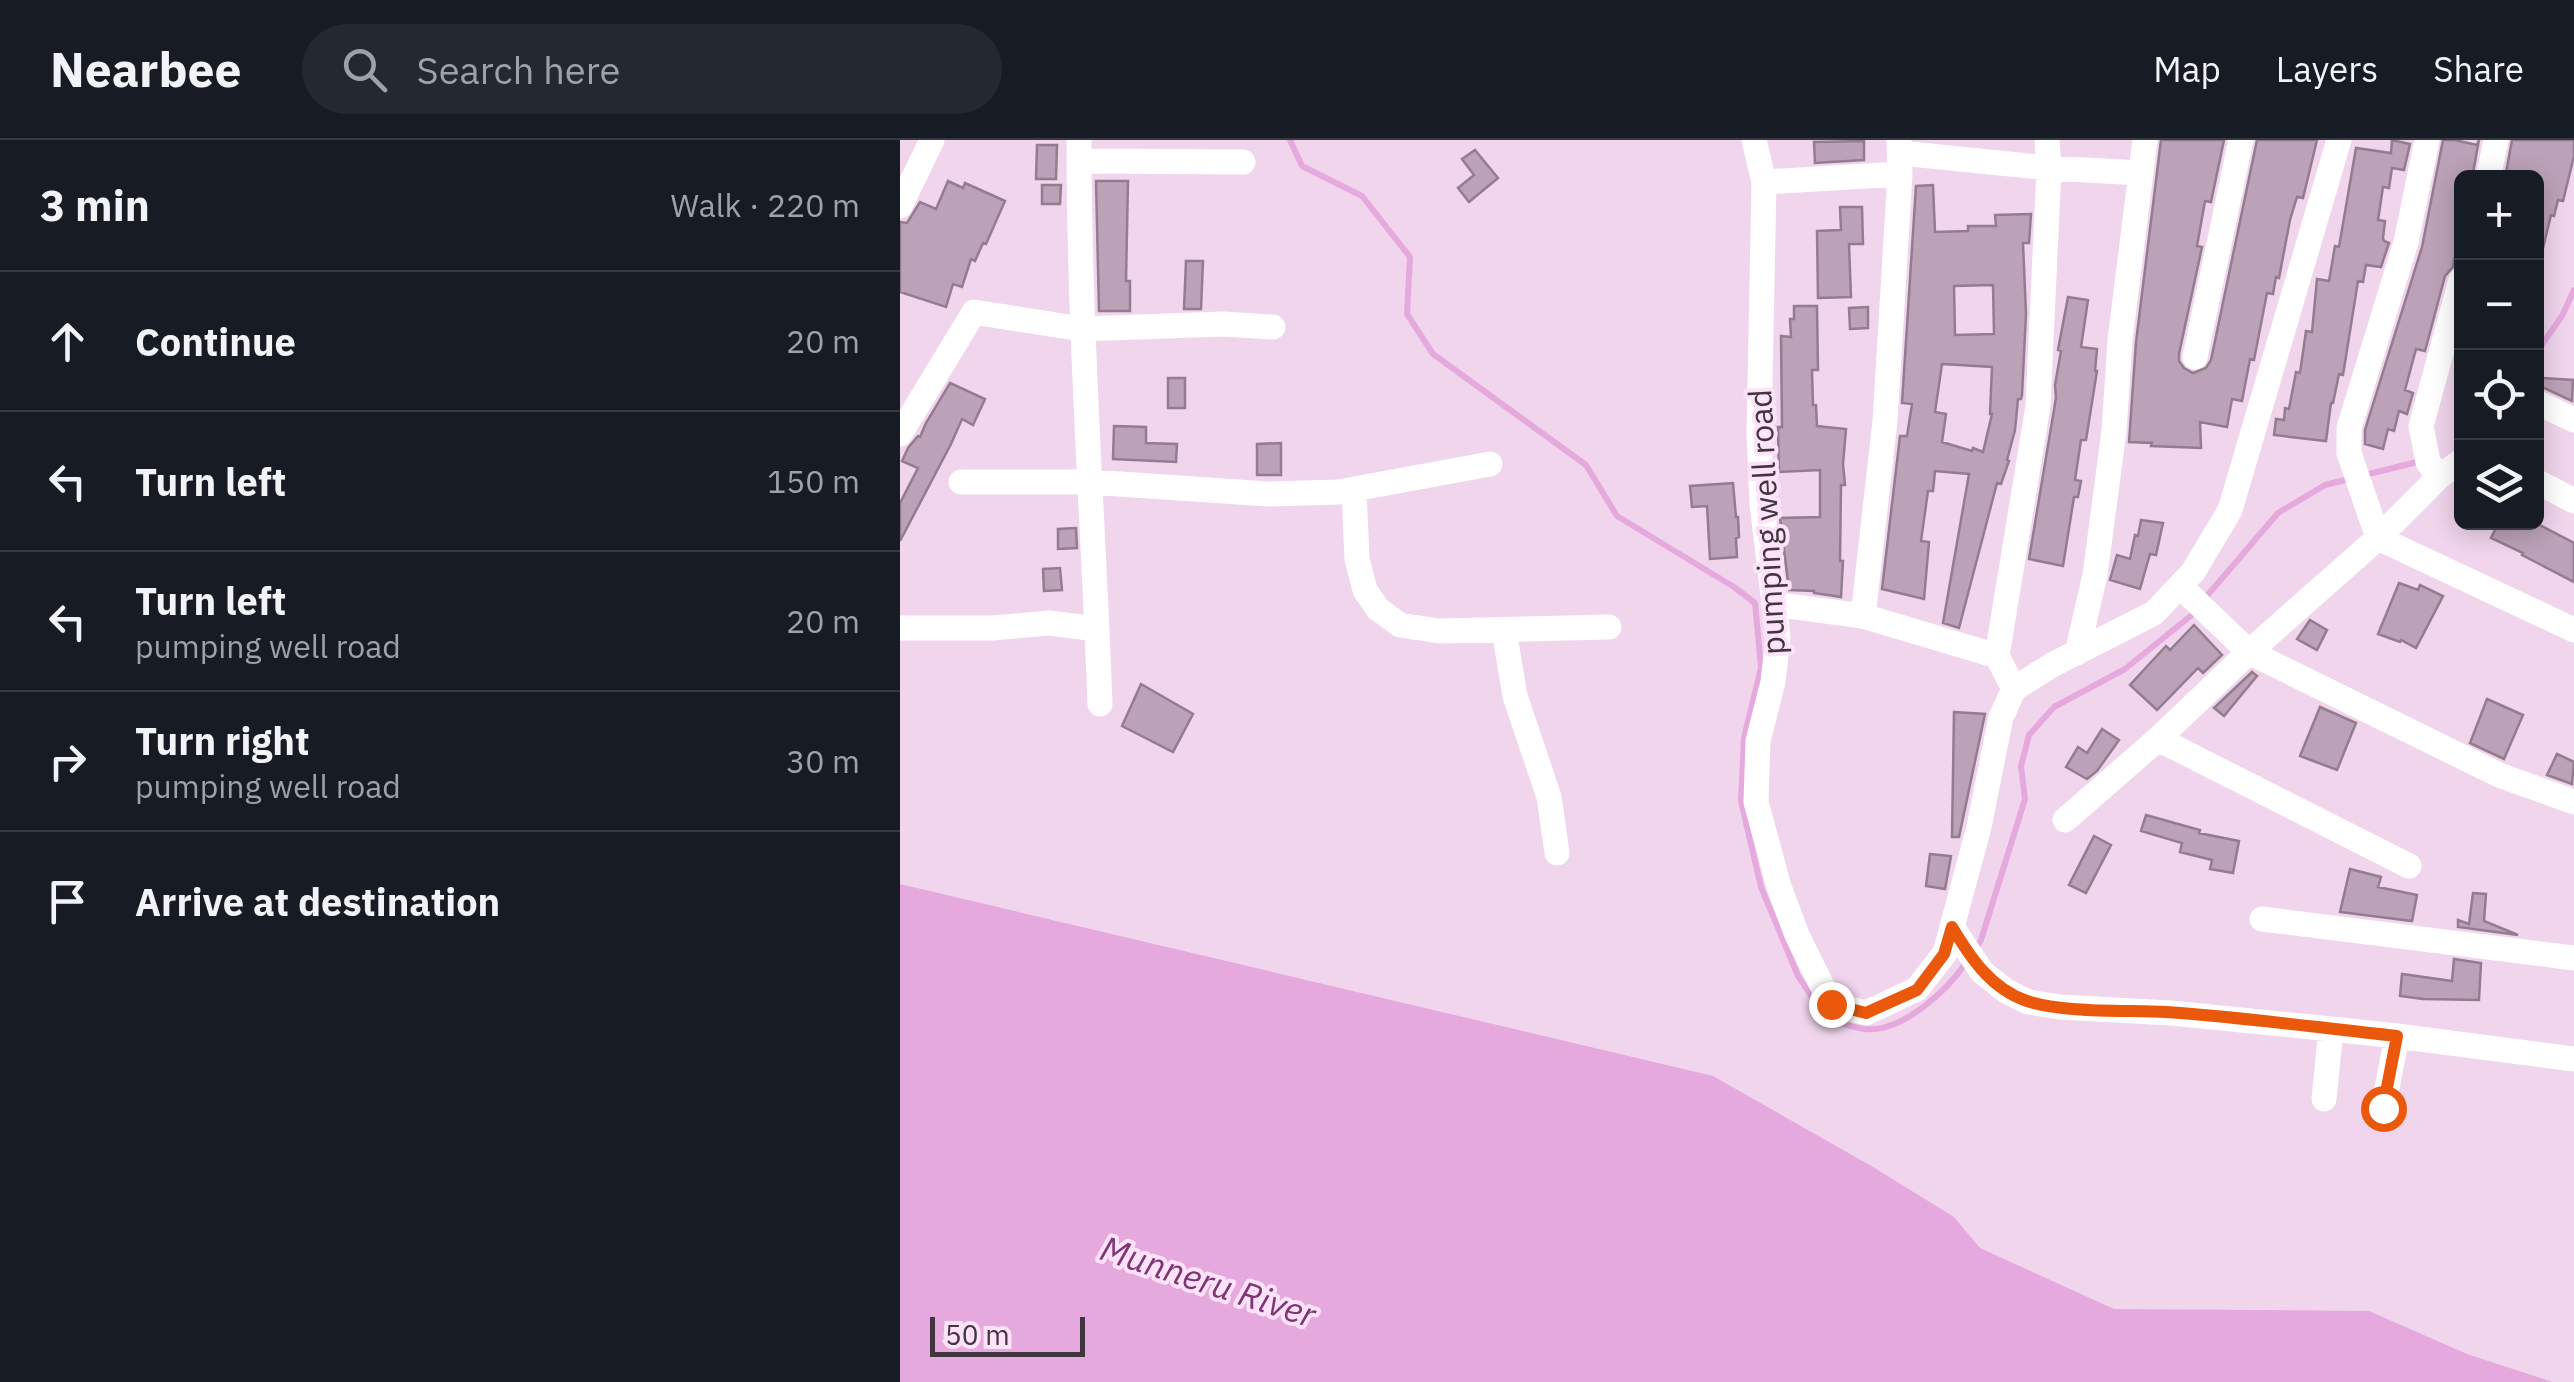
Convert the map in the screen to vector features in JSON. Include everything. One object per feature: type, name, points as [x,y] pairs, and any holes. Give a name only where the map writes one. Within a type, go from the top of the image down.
[{"type":"street","points":[[900,206],[932,140]]},
{"type":"street","name":"pumping well road","points":[[1754,140],[1764,182],[1759,432],[1762,504],[1778,636],[1773,682],[1758,741],[1756,802],[1796,935],[1831,1004],[1866,1013],[1917,990],[1957,936],[2001,717],[2014,689]]},
{"type":"street","points":[[2047,140],[2038,406],[1996,656],[2014,689],[2154,613],[2193,572],[2230,510],[2339,140]]},
{"type":"street","points":[[2078,653],[2095,576],[2145,140]]},
{"type":"street","points":[[2195,357],[2241,140]]},
{"type":"street","points":[[2427,140],[2406,242],[2349,428],[2349,454],[2378,538],[2574,630]]},
{"type":"street","points":[[2490,170],[2496,140]]},
{"type":"street","points":[[1100,704],[1081,329],[1079,151],[1243,162]]},
{"type":"street","points":[[1864,616],[1886,421],[1899,155]]},
{"type":"street","points":[[1764,182],[1899,155],[2141,173]]},
{"type":"street","points":[[2433,469],[2421,426],[2454,308]]},
{"type":"street","points":[[900,434],[974,312],[1081,329],[1222,324],[1273,328]]},
{"type":"street","points":[[2544,406],[2574,420]]},
{"type":"street","points":[[2065,820],[2378,538],[2433,469],[2454,463]]},
{"type":"street","points":[[961,482],[1090,482],[1268,494],[1338,492],[1490,464]]},
{"type":"street","points":[[2544,484],[2574,500]]},
{"type":"street","points":[[1354,489],[1358,559],[1365,590],[1378,609],[1400,625],[1439,631],[1610,627]]},
{"type":"street","points":[[2180,586],[2249,652],[2499,775],[2574,802]]},
{"type":"street","points":[[1774,604],[1864,616],[1996,656]]},
{"type":"street","points":[[900,628],[993,628],[1050,623],[1097,629]]},
{"type":"street","points":[[1504,630],[1515,696],[1549,797],[1558,853]]},
{"type":"street","points":[[2158,739],[2408,866]]},
{"type":"street","points":[[2262,920],[2574,958]]},
{"type":"street","points":[[1957,936],[1982,972],[2028,1002],[2331,1029],[2574,1059]]},
{"type":"street","points":[[2324,1099],[2331,1029]]},
{"type":"street","points":[[2383,1108],[2397,1036]]},
{"type":"water","name":"Munneru River","points":[[900,884],[1713,1076],[1954,1217],[1980,1248],[2114,1309],[2369,1311],[2467,1354],[2553,1382],[900,1382]]},
{"type":"building","points":[[2161,140],[2224,140],[2211,202],[2205,201],[2197,246],[2202,247],[2179,354],[2184,368],[2193,373],[2206,368],[2211,360],[2257,140],[2317,140],[2303,198],[2297,197],[2290,220],[2279,278],[2276,277],[2273,294],[2267,293],[2242,401],[2232,399],[2227,427],[2200,422],[2201,448],[2129,442],[2136,342]]},
{"type":"building","points":[[2392,140],[2410,144],[2404,170],[2392,168],[2389,188],[2383,187],[2378,220],[2385,221],[2383,238],[2389,243],[2381,267],[2366,265],[2363,282],[2358,281],[2343,375],[2339,374],[2331,403],[2326,441],[2274,435],[2276,419],[2284,420],[2285,408],[2289,409],[2296,372],[2300,373],[2306,331],[2312,332],[2317,279],[2329,281],[2335,246],[2339,247],[2356,148],[2391,153]]},
{"type":"building","points":[[2443,140],[2477,145],[2479,140],[2473,170],[2454,170],[2453,267],[2445,276],[2425,351],[2416,349],[2405,390],[2413,393],[2407,414],[2399,411],[2394,431],[2388,429],[2383,449],[2365,444],[2365,430],[2422,247]]},
{"type":"building","points":[[2512,140],[2574,140],[2563,201],[2558,200],[2554,216],[2551,215],[2544,244],[2544,170],[2507,170]]},
{"type":"building","points":[[1864,141],[1864,160],[1815,163],[1814,142]]},
{"type":"building","points":[[1037,145],[1057,145],[1056,179],[1036,179]]},
{"type":"building","points":[[1475,150],[1498,178],[1469,202],[1458,188],[1474,175],[1462,159]]},
{"type":"building","points":[[948,181],[963,188],[965,183],[1005,201],[986,244],[983,243],[975,261],[971,259],[962,287],[953,284],[946,307],[900,292],[900,222],[907,223],[920,202],[936,209]]},
{"type":"building","points":[[1096,181],[1128,181],[1126,281],[1130,281],[1130,311],[1099,311]]},
{"type":"building","points":[[1042,185],[1061,185],[1060,204],[1042,204]]},
{"type":"building","points":[[1933,185],[1935,232],[1996,226],[1995,215],[2031,214],[2029,243],[2023,243],[2026,314],[2022,395],[2018,399],[2009,461],[2001,484],[1997,483],[1959,628],[1943,623],[1969,474],[1935,471],[1921,541],[1929,542],[1924,599],[1882,589],[1900,436],[1907,436],[1912,404],[1902,403],[1916,186]],"holes":[[[1993,285],[1994,334],[1955,335],[1954,286]],[[1942,364],[1992,367],[1992,414],[1983,452],[1942,442],[1946,414],[1935,412]]]},
{"type":"building","points":[[1840,207],[1862,207],[1863,244],[1849,244],[1851,297],[1818,298],[1817,231],[1841,230]]},
{"type":"building","points":[[1186,261],[1203,261],[1201,309],[1184,309]]},
{"type":"building","points":[[2068,297],[2088,300],[2081,347],[2097,349],[2097,371],[2086,440],[2081,440],[2075,480],[2081,481],[2078,497],[2074,497],[2063,566],[2029,559],[2056,398],[2061,351],[2058,350]]},
{"type":"building","points":[[1794,306],[1817,306],[1818,370],[1812,370],[1817,426],[1846,429],[1845,485],[1841,485],[1841,597],[1789,590],[1780,518],[1820,517],[1820,470],[1779,472],[1781,336],[1791,337]]},
{"type":"building","points":[[1868,307],[1868,328],[1850,329],[1849,308]]},
{"type":"building","points":[[1168,378],[1185,378],[1185,408],[1168,408]]},
{"type":"building","points":[[2544,378],[2573,380],[2572,401],[2544,388]]},
{"type":"building","points":[[950,383],[985,399],[973,425],[962,419],[900,541],[900,503],[918,468],[902,461]]},
{"type":"building","points":[[1114,426],[1146,427],[1146,443],[1177,444],[1176,462],[1113,459]]},
{"type":"building","points":[[1281,443],[1281,475],[1257,475],[1257,444]]},
{"type":"building","points":[[1733,483],[1738,517],[1737,557],[1710,559],[1707,506],[1692,507],[1690,486]]},
{"type":"building","points":[[2141,520],[2163,523],[2156,555],[2150,554],[2140,589],[2110,580],[2117,555],[2130,559]]},
{"type":"building","points":[[2544,527],[2574,543],[2574,582],[2523,553],[2491,538],[2495,530]]},
{"type":"building","points":[[1076,528],[1077,548],[1058,549],[1058,529]]},
{"type":"building","points":[[1060,568],[1062,590],[1044,591],[1043,569]]},
{"type":"building","points":[[2399,583],[2418,590],[2420,585],[2443,596],[2416,648],[2378,634]]},
{"type":"building","points":[[2310,620],[2327,630],[2317,650],[2297,639]]},
{"type":"building","points":[[2194,625],[2222,655],[2203,673],[2198,668],[2157,710],[2130,685],[2166,646],[2170,650]]},
{"type":"building","points":[[2252,672],[2257,676],[2224,716],[2214,708]]},
{"type":"building","points":[[1141,684],[1193,714],[1173,752],[1122,726]]},
{"type":"building","points":[[2487,699],[2523,715],[2504,759],[2470,743]]},
{"type":"building","points":[[2320,707],[2356,723],[2337,770],[2300,756]]},
{"type":"building","points":[[1954,712],[1985,714],[1959,837],[1952,837]]},
{"type":"building","points":[[2102,729],[2119,740],[2097,771],[2087,779],[2066,767],[2078,747],[2087,753]]},
{"type":"building","points":[[2557,754],[2574,762],[2572,784],[2547,775]]},
{"type":"building","points":[[2146,815],[2200,830],[2199,833],[2239,841],[2233,873],[2210,869],[2212,860],[2180,852],[2182,843],[2141,831]]},
{"type":"building","points":[[2094,836],[2111,845],[2086,893],[2069,885]]},
{"type":"building","points":[[1930,854],[1951,856],[1945,889],[1926,886]]},
{"type":"building","points":[[2350,869],[2381,877],[2378,887],[2417,895],[2412,921],[2340,912]]},
{"type":"building","points":[[2473,893],[2486,894],[2484,921],[2518,935],[2458,927],[2458,920],[2469,924]]},
{"type":"building","points":[[2454,959],[2481,963],[2479,1000],[2400,996],[2402,974],[2452,981]]},
{"type":"waterway","points":[[1290,140],[1302,166],[1362,196],[1410,257],[1407,314],[1433,354],[1586,465],[1617,516],[1755,603],[1761,668],[1744,738],[1741,801],[1761,887],[1798,976],[1827,1019],[1865,1029],[1894,1024],[1936,996],[1967,961]]},
{"type":"waterway","points":[[2538,350],[2562,316],[2574,290]]},
{"type":"waterway","points":[[2365,475],[2421,461]]},
{"type":"waterway","points":[[2206,597],[2278,513],[2325,485],[2353,478]]},
{"type":"waterway","points":[[1974,951],[1981,940],[2025,799],[2021,766],[2029,735],[2054,707],[2125,669],[2193,614]]},
{"type":"route","points":[[1831,1004],[1866,1013],[1917,990],[1944,954],[1952,927],[1982,972],[2028,1002],[2397,1036],[2383,1108]]}]
